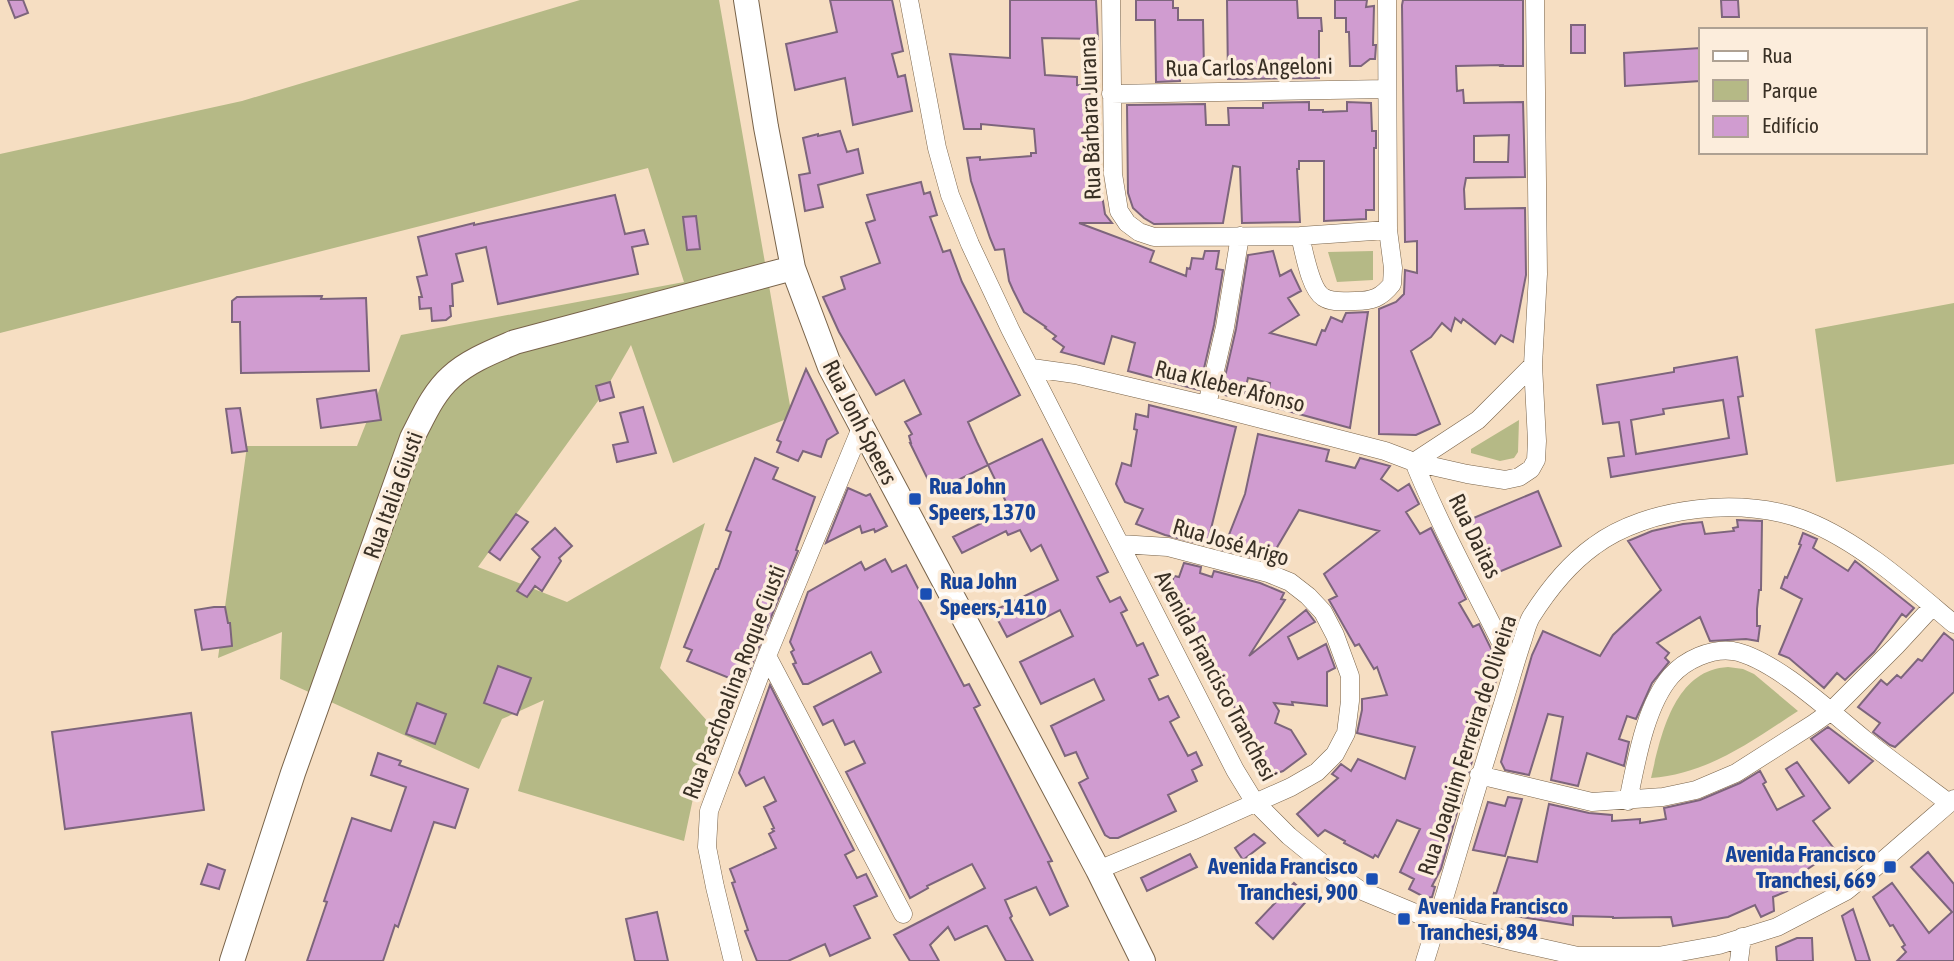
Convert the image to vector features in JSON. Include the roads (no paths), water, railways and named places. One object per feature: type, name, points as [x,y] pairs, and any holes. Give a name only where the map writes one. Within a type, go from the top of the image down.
[{"type":"main road","name":"Rua Jonh Speers","points":[[746,0],[766,127],[793,268],[830,367],[1098,870],[1143,961]]},
{"type":"main road","name":"Rua Italia Giusti","points":[[232,961],[293,773],[412,438],[429,404],[451,377],[484,355],[515,342],[793,268]]},
{"type":"street","name":"Avenida Francisco Tranchesi","points":[[909,0],[937,148],[950,194],[1010,329],[1235,770],[1255,802],[1289,836],[1332,871],[1360,890],[1437,922],[1578,956],[1658,956],[1719,945],[1777,927],[1846,891],[1952,801]]},
{"type":"street","name":"Rua Bárbara Jurana","points":[[1111,0],[1113,174],[1119,211],[1139,232],[1154,237],[1300,236],[1388,230]]},
{"type":"street","points":[[1300,236],[1308,270],[1317,292],[1324,298],[1333,301],[1369,300],[1378,298],[1392,284],[1393,268],[1388,230],[1387,0]]},
{"type":"street","name":"Rua Kleber Afonso","points":[[1032,368],[1075,374],[1207,405],[1467,474],[1505,480],[1519,477],[1531,469],[1537,441],[1533,365],[1538,262],[1535,0]]},
{"type":"street","name":"Rua Carlos Angeloni","points":[[1111,94],[1387,89]]},
{"type":"street","points":[[1207,405],[1225,327],[1240,236]]},
{"type":"street","points":[[1414,462],[1478,420],[1533,365]]},
{"type":"street","name":"Rua Paschoalina Roque Ciusti","points":[[733,961],[707,847],[709,811],[767,656],[861,428]]},
{"type":"street","name":"Rua Daitas","points":[[1414,462],[1460,564],[1513,667]]},
{"type":"street","name":"Rua Joaquim Ferreira de Oliveira","points":[[1425,961],[1479,775],[1530,619],[1575,561],[1596,544],[1651,518],[1716,507],[1778,510],[1809,521],[1851,544],[1954,624]]},
{"type":"street","name":"Rua José Arigo","points":[[1098,870],[1291,787],[1317,772],[1335,754],[1346,733],[1350,701],[1350,676],[1335,635],[1322,612],[1290,582],[1268,573],[1168,547],[1120,544]]},
{"type":"street","points":[[1479,775],[1592,802],[1663,797],[1696,790],[1736,773],[1830,712],[1933,606]]},
{"type":"street","points":[[1628,801],[1640,746],[1658,697],[1670,678],[1696,658],[1713,652],[1731,651],[1753,657],[1788,678],[1952,801]]},
{"type":"street","points":[[767,656],[903,914]]},
{"type":"street","points":[[1739,961],[1742,937]]},
{"type":"place","name":"Rua John Speers, 1370","points":[[915,499]]},
{"type":"place","name":"Rua John Speers, 1410","points":[[926,594]]},
{"type":"place","name":"Avenida Francisco Tranchesi, 669","points":[[1890,867]]},
{"type":"place","name":"Avenida Francisco Tranchesi, 900","points":[[1372,879]]},
{"type":"place","name":"Avenida Francisco Tranchesi, 894","points":[[1404,919]]}]
